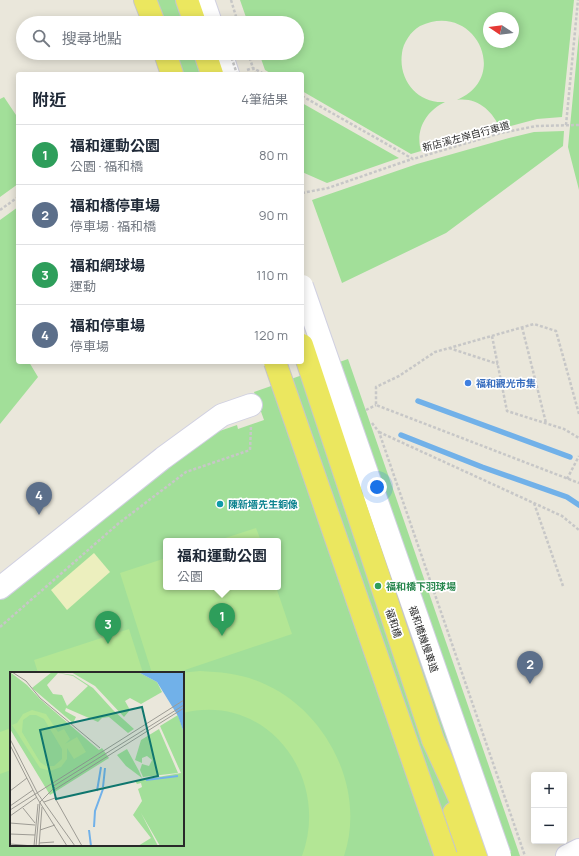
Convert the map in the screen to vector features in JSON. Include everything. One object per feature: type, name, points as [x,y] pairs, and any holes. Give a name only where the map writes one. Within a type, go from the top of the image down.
[{"type":"main road","points":[[145,0],[151,16]]},
{"type":"main road","points":[[187,0],[193,16]]},
{"type":"main road","points":[[167,60],[171,72]]},
{"type":"main road","points":[[207,60],[211,72]]},
{"type":"main road","name":"福和橋","points":[[304,351],[433,740],[467,856]]},
{"type":"main road","points":[[276,364],[446,856]]},
{"type":"main road","points":[[433,740],[486,856]]},
{"type":"street","points":[[203,0],[209,16]]},
{"type":"street","points":[[223,60],[227,72]]},
{"type":"street","name":"福和橋機慢車道","points":[[304,292],[500,856]]},
{"type":"street","points":[[0,588],[164,458],[222,415],[251,405]]},
{"type":"street","points":[[567,856],[579,850]]},
{"type":"path","points":[[231,0],[236,16]]},
{"type":"path","points":[[566,125],[578,0]]},
{"type":"path","points":[[232,60],[236,72]]},
{"type":"path","points":[[250,60],[254,72]]},
{"type":"path","name":"新店溪左岸自行車道","points":[[304,97],[412,159],[501,133],[536,126],[579,125]]},
{"type":"path","points":[[304,193],[328,188],[412,159]]},
{"type":"path","points":[[0,210],[16,198]]},
{"type":"path","points":[[376,405],[376,388],[399,376],[435,352],[534,324],[556,331],[579,414]]},
{"type":"path","points":[[522,328],[546,424]]},
{"type":"path","points":[[492,336],[507,411],[564,429],[579,438]]},
{"type":"path","points":[[448,348],[498,364]]},
{"type":"path","points":[[0,627],[119,523],[186,472],[250,450],[251,405]]},
{"type":"path","points":[[364,411],[376,405],[579,483]]},
{"type":"path","points":[[525,856],[379,432],[562,516],[579,530]]},
{"type":"path","points":[[567,479],[579,456]]},
{"type":"path","points":[[534,503],[563,586]]},
{"type":"green space","points":[[142,0],[207,0],[213,16],[148,16]]},
{"type":"green space","points":[[240,0],[574,0],[562,117],[537,119],[500,129],[489,111],[478,103],[457,100],[473,89],[482,75],[484,60],[479,45],[470,32],[456,23],[439,21],[417,28],[404,45],[402,53],[403,72],[407,81],[418,94],[435,102],[445,102],[432,110],[427,116],[421,129],[421,151],[411,154],[304,92],[304,72],[268,72],[265,70],[261,60],[304,60],[304,16],[246,16]]},
{"type":"green space","points":[[579,34],[579,190],[568,147]]},
{"type":"green space","points":[[163,60],[222,60],[214,72],[167,72]]},
{"type":"green space","points":[[4,97],[16,115],[16,185],[0,197],[0,99]]},
{"type":"green space","points":[[304,104],[399,158],[327,183],[304,173]]},
{"type":"green space","points":[[564,131],[563,146],[446,233],[342,283],[312,200],[417,164],[509,138],[534,132]]},
{"type":"green space","points":[[16,208],[16,364],[30,364],[38,377],[0,424],[0,220]]},
{"type":"green space","points":[[348,359],[520,856],[0,856],[0,599],[208,435],[237,425],[238,429],[264,420],[254,392]]},
{"type":"green space","points":[[256,528],[260,538],[225,538]]},
{"type":"green space","points":[[163,559],[163,590],[277,590],[292,634],[179,672],[152,672],[120,573]]},
{"type":"green space","points":[[129,629],[143,672],[38,672],[34,660]]},
{"type":"green space","points":[[200,671],[216,672],[246,677],[260,682],[283,694],[304,711],[321,731],[335,753],[345,778],[350,804],[350,830],[344,856],[302,856],[309,827],[308,798],[300,771],[285,747],[266,728],[242,716],[214,710],[184,713],[184,673]]},
{"type":"green space","points":[[10,728],[10,770],[0,774],[0,732]]},
{"type":"sand","points":[[94,553],[110,572],[67,610],[51,590]]},
{"type":"waterway","points":[[418,401],[570,457]]},
{"type":"waterway","points":[[401,435],[482,467],[567,497],[579,505]]},
{"type":"place","name":"福和觀光市集","points":[[468,383]]},
{"type":"place","name":"陳新墻先生銅像","points":[[220,504]]},
{"type":"place","name":"福和停車場","points":[[39,515]]},
{"type":"place","name":"福和橋下羽球場","points":[[378,586]]},
{"type":"place","name":"福和運動公園","points":[[222,636]]},
{"type":"place","name":"福和網球場","points":[[108,644]]},
{"type":"place","name":"福和橋停車場","points":[[530,684]]}]
